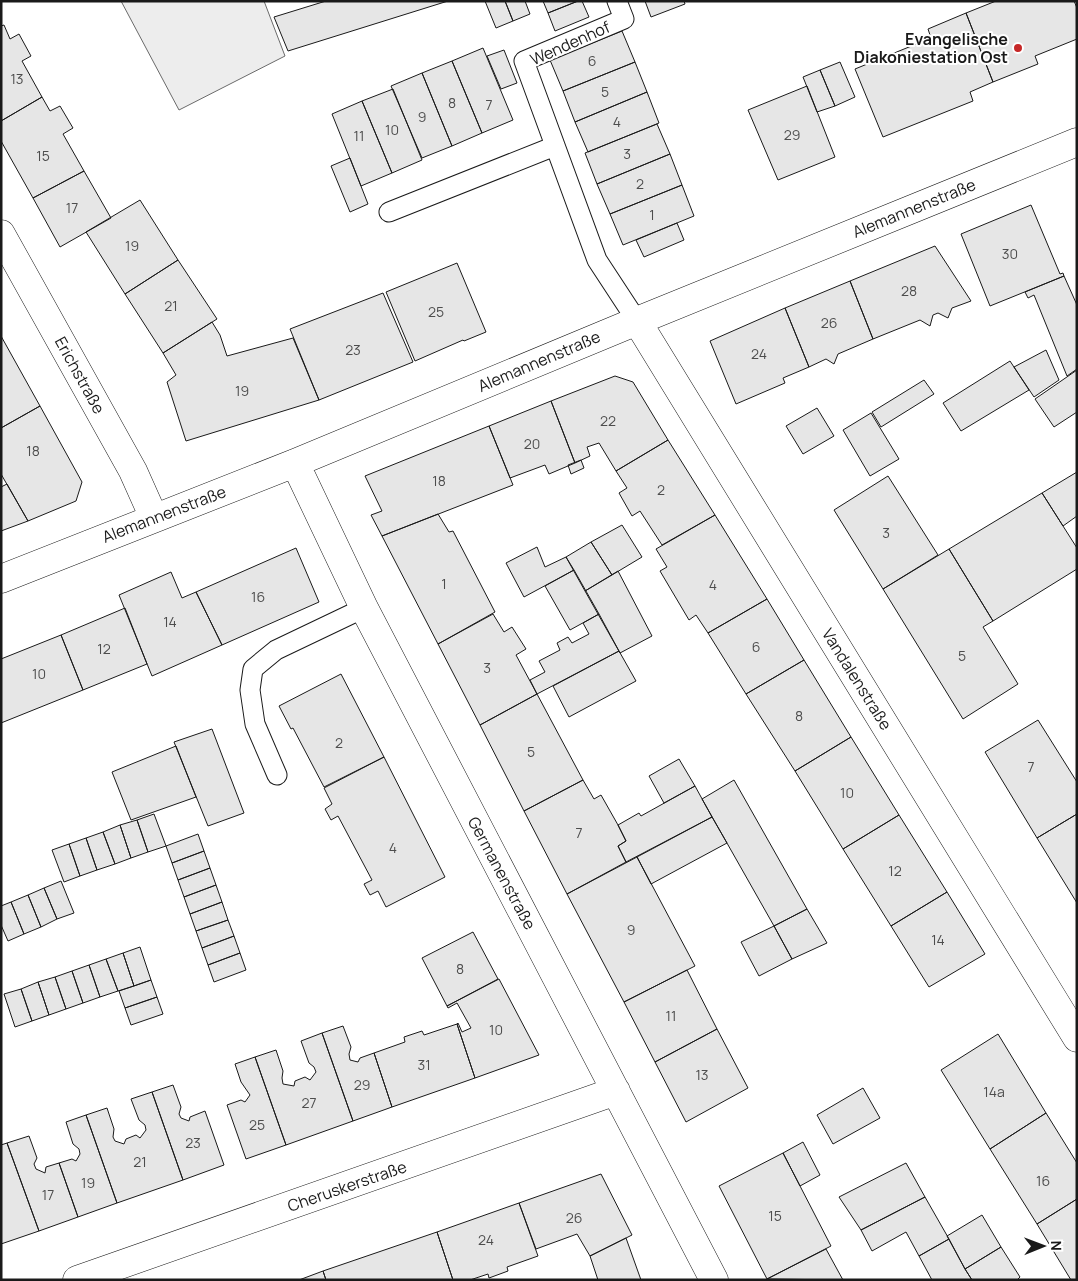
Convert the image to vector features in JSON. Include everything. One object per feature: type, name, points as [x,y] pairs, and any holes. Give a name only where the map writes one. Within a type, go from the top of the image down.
[{"type":"street","name":"Alemannenstraße","points":[[1,579],[295,463],[1077,142]]},
{"type":"street","name":"Erichstraße","points":[[1,234],[133,471],[154,518]]},
{"type":"street","name":"Vandalenstraße","points":[[637,321],[1077,1038]]},
{"type":"street","name":"Germanenstraße","points":[[295,463],[364,608],[714,1280]]},
{"type":"street","name":"Cheruskerstraße","points":[[77,1280],[616,1091]]},
{"type":"lane","name":"Wendenhof","points":[[617,1],[624,18],[524,61],[597,260],[637,321]]},
{"type":"lane","points":[[389,212],[555,146]]},
{"type":"lane","points":[[276,775],[255,724],[250,690],[253,669],[276,650],[364,608]]},
{"type":"shaded area","points":[[121,1],[264,1],[285,56],[179,110]]},
{"type":"building","points":[[326,1],[448,1],[288,51],[274,17]]},
{"type":"building","points":[[485,1],[505,1],[513,21],[496,28]]},
{"type":"building","points":[[505,1],[525,1],[530,14],[513,21]]},
{"type":"building","points":[[543,1],[578,1],[548,13]]},
{"type":"building","points":[[582,1],[589,17],[555,31],[548,13]]},
{"type":"building","points":[[645,1],[684,1],[685,4],[651,17]]},
{"type":"building","name":"Evangelische Diakoniestation Ost","points":[[996,1],[1074,1],[1077,8],[1077,39],[1035,56],[1038,64],[993,82],[966,13]]},
{"type":"building","points":[[966,13],[993,82],[970,92],[973,101],[883,137],[855,69],[931,38],[928,29]]},
{"type":"building","points":[[4,25],[10,39],[19,34],[31,56],[22,61],[42,97],[1,121],[1,26]]},
{"type":"building","points":[[622,31],[635,62],[563,91],[550,60]]},
{"type":"building","points":[[483,48],[513,120],[482,133],[452,61]]},
{"type":"building","points":[[504,50],[517,83],[501,89],[487,56]]},
{"type":"building","points":[[452,61],[482,133],[452,146],[422,73]]},
{"type":"building","points":[[635,62],[647,92],[575,122],[563,91]]},
{"type":"building","points":[[840,62],[855,97],[835,106],[820,70]]},
{"type":"building","points":[[820,70],[835,106],[817,112],[803,77]]},
{"type":"building","points":[[422,73],[452,146],[422,158],[391,86]]},
{"type":"building","points":[[807,86],[835,157],[778,180],[748,110]]},
{"type":"building","points":[[393,89],[422,160],[392,173],[362,101]]},
{"type":"building","points":[[647,92],[659,123],[588,152],[575,122]]},
{"type":"building","points":[[42,97],[50,111],[60,106],[73,128],[63,134],[84,171],[33,198],[1,141],[1,121]]},
{"type":"building","points":[[362,101],[392,173],[361,186],[332,114]]},
{"type":"building","points":[[657,124],[670,154],[597,184],[585,153]]},
{"type":"building","points":[[670,154],[682,185],[610,214],[597,184]]},
{"type":"building","points":[[350,158],[368,204],[350,212],[331,166]]},
{"type":"building","points":[[84,171],[111,218],[60,247],[33,198]]},
{"type":"building","points":[[682,185],[694,216],[623,245],[610,214]]},
{"type":"building","points":[[140,200],[178,260],[125,294],[86,232]]},
{"type":"building","points":[[1031,205],[1060,274],[1063,273],[1064,276],[990,306],[961,234]]},
{"type":"building","points":[[677,223],[684,240],[644,257],[636,240]]},
{"type":"building","points":[[935,246],[971,301],[952,308],[948,318],[938,313],[933,315],[930,326],[920,320],[873,339],[850,281]]},
{"type":"building","points":[[178,260],[217,319],[163,353],[125,294]]},
{"type":"building","points":[[457,263],[486,332],[415,361],[386,292]]},
{"type":"building","points":[[1064,276],[1077,305],[1077,369],[1067,376],[1034,295],[1028,298],[1025,292]]},
{"type":"building","points":[[850,281],[873,339],[838,354],[834,364],[826,359],[809,367],[785,308]]},
{"type":"building","points":[[383,293],[413,362],[319,400],[290,329]]},
{"type":"building","points":[[785,308],[809,367],[783,378],[785,383],[736,404],[710,341]]},
{"type":"building","points":[[212,322],[220,335],[227,356],[293,338],[319,400],[186,441],[167,382],[176,375],[163,353]]},
{"type":"building","points":[[1,336],[40,406],[1,428]]},
{"type":"building","points":[[1046,350],[1059,380],[1034,397],[1014,367]]},
{"type":"building","points":[[1010,361],[1029,390],[961,431],[943,403]]},
{"type":"building","points":[[1077,370],[1077,412],[1054,427],[1035,399]]},
{"type":"building","points":[[615,376],[633,382],[668,440],[616,471],[599,443],[587,447],[590,456],[575,463],[551,401]]},
{"type":"building","points":[[924,380],[934,394],[881,427],[872,412]]},
{"type":"building","points":[[551,401],[575,463],[549,474],[545,465],[510,478],[489,426]]},
{"type":"building","points":[[40,406],[82,482],[76,501],[28,521],[1,474],[1,428]]},
{"type":"building","points":[[817,408],[834,436],[803,454],[786,426]]},
{"type":"building","points":[[871,413],[899,459],[870,476],[843,430]]},
{"type":"building","points":[[489,426],[513,485],[382,536],[371,515],[382,511],[365,476]]},
{"type":"building","points":[[668,440],[715,515],[662,545],[640,511],[632,516],[619,493],[627,488],[616,471]]},
{"type":"building","points":[[581,460],[584,468],[571,474],[568,465]]},
{"type":"building","points":[[1077,472],[1077,516],[1063,526],[1042,493]]},
{"type":"building","points":[[888,476],[938,555],[883,589],[834,510]]},
{"type":"building","points":[[7,484],[28,521],[1,531],[1,487]]},
{"type":"building","points":[[1042,493],[1077,548],[1077,569],[993,621],[949,549]]},
{"type":"building","points":[[438,514],[449,532],[453,531],[495,612],[438,644],[382,536]]},
{"type":"building","points":[[715,515],[767,599],[708,633],[696,615],[689,620],[660,571],[667,567],[656,549]]},
{"type":"building","points":[[622,525],[642,557],[612,575],[591,542]]},
{"type":"building","points":[[591,542],[612,575],[585,591],[566,557]]},
{"type":"building","points":[[537,547],[545,567],[566,557],[574,570],[524,597],[506,563]]},
{"type":"building","points":[[296,548],[319,602],[222,645],[196,592]]},
{"type":"building","points":[[949,549],[993,621],[983,627],[1018,684],[963,719],[883,589]]},
{"type":"building","points":[[574,570],[599,614],[570,630],[545,586]]},
{"type":"building","points":[[618,571],[652,636],[620,653],[585,591]]},
{"type":"building","points":[[171,572],[182,598],[196,592],[222,645],[152,676],[119,595]]},
{"type":"building","points":[[767,599],[804,660],[746,694],[708,633]]},
{"type":"building","points":[[125,608],[147,664],[83,690],[61,635]]},
{"type":"building","points":[[493,614],[504,632],[512,627],[526,649],[516,655],[537,694],[480,725],[438,644]]},
{"type":"building","points":[[599,614],[619,651],[537,694],[530,680],[545,672],[539,661],[560,650],[557,643],[568,637],[572,643],[589,634],[583,623]]},
{"type":"building","points":[[61,635],[83,690],[1,723],[1,659]]},
{"type":"building","points":[[619,651],[636,681],[569,717],[553,686]]},
{"type":"building","points":[[804,660],[851,737],[795,771],[746,694]]},
{"type":"building","points":[[341,674],[384,757],[324,787],[293,728],[291,729],[279,706]]},
{"type":"building","points":[[537,694],[583,780],[524,811],[480,725]]},
{"type":"building","points":[[1038,720],[1077,782],[1077,814],[1037,838],[985,752]]},
{"type":"building","points":[[212,729],[244,813],[208,826],[174,742]]},
{"type":"building","points":[[851,737],[899,815],[843,849],[795,771]]},
{"type":"building","points":[[176,746],[196,797],[131,820],[112,772]]},
{"type":"building","points":[[384,757],[445,877],[386,907],[378,891],[370,895],[364,884],[372,880],[338,816],[331,820],[325,809],[332,804],[324,788]]},
{"type":"building","points":[[679,759],[695,786],[664,803],[649,776]]},
{"type":"building","points":[[583,780],[594,799],[601,795],[618,825],[626,841],[618,846],[626,862],[567,894],[524,811]]},
{"type":"building","points":[[734,780],[807,909],[774,926],[702,799]]},
{"type":"building","points":[[695,786],[712,817],[626,862],[618,846],[626,841],[618,825],[639,813],[641,816]]},
{"type":"building","points":[[154,814],[166,846],[148,852],[137,820]]},
{"type":"building","points":[[1077,814],[1077,903],[1037,838]]},
{"type":"building","points":[[899,815],[947,892],[891,926],[843,849]]},
{"type":"building","points":[[712,817],[727,843],[651,884],[637,857]]},
{"type":"building","points":[[137,820],[148,852],[131,858],[120,825]]},
{"type":"building","points":[[120,825],[131,858],[115,864],[103,832]]},
{"type":"building","points":[[103,832],[115,864],[97,870],[86,838]]},
{"type":"building","points":[[198,834],[204,851],[172,863],[166,846]]},
{"type":"building","points":[[86,838],[97,870],[80,876],[69,844]]},
{"type":"building","points":[[69,844],[80,876],[64,882],[52,850]]},
{"type":"building","points":[[204,851],[210,868],[178,880],[172,863]]},
{"type":"building","points":[[637,857],[695,966],[624,1002],[567,894]]},
{"type":"building","points":[[210,868],[216,885],[184,897],[178,880]]},
{"type":"building","points":[[61,881],[74,913],[57,919],[44,888]]},
{"type":"building","points":[[216,885],[222,902],[190,914],[184,897]]},
{"type":"building","points":[[44,888],[57,919],[41,927],[28,895]]},
{"type":"building","points":[[947,892],[985,954],[929,987],[891,926]]},
{"type":"building","points":[[28,895],[41,927],[24,934],[11,902]]},
{"type":"building","points":[[11,902],[24,934],[8,941],[1,925],[1,906]]},
{"type":"building","points":[[222,902],[228,920],[196,931],[190,914]]},
{"type":"building","points":[[807,909],[827,943],[792,959],[774,926]]},
{"type":"building","points":[[228,920],[234,936],[202,948],[196,931]]},
{"type":"building","points":[[774,926],[792,959],[759,976],[741,942]]},
{"type":"building","points":[[473,932],[498,979],[447,1006],[422,958]]},
{"type":"building","points":[[234,936],[240,953],[208,965],[202,948]]},
{"type":"building","points":[[140,947],[151,980],[134,986],[123,953]]},
{"type":"building","points":[[123,953],[134,986],[118,991],[106,959]]},
{"type":"building","points":[[240,953],[246,970],[214,982],[208,965]]},
{"type":"building","points":[[106,959],[118,991],[100,997],[89,965]]},
{"type":"building","points":[[89,965],[100,997],[83,1003],[72,971]]},
{"type":"building","points":[[687,970],[717,1029],[655,1062],[624,1002]]},
{"type":"building","points":[[72,971],[83,1003],[66,1009],[55,977]]},
{"type":"building","points":[[55,977],[66,1009],[49,1015],[38,982]]},
{"type":"building","points":[[499,979],[539,1055],[475,1078],[457,1024],[462,1032],[471,1028],[457,1003],[448,1008],[447,1006]]},
{"type":"building","points":[[151,980],[157,997],[125,1008],[119,991]]},
{"type":"building","points":[[38,982],[49,1015],[32,1021],[21,989]]},
{"type":"building","points":[[21,989],[32,1021],[15,1027],[4,994]]},
{"type":"building","points":[[157,997],[163,1014],[131,1025],[125,1008]]},
{"type":"building","points":[[457,1024],[475,1078],[392,1107],[374,1053],[405,1042],[404,1037],[422,1031],[424,1035]]},
{"type":"building","points":[[343,1026],[351,1047],[350,1060],[358,1062],[360,1058],[374,1053],[392,1107],[353,1121],[322,1033]]},
{"type":"building","points":[[717,1029],[748,1088],[686,1122],[655,1062]]},
{"type":"building","points":[[322,1033],[353,1121],[286,1145],[255,1057],[276,1050],[283,1071],[283,1084],[294,1086],[295,1081],[305,1077],[310,1080],[316,1072],[309,1063],[301,1041]]},
{"type":"building","points":[[998,1034],[1046,1113],[990,1149],[941,1070]]},
{"type":"building","points":[[255,1057],[286,1145],[246,1159],[227,1105],[241,1100],[245,1102],[250,1095],[241,1082],[235,1064]]},
{"type":"building","points":[[173,1085],[181,1107],[179,1114],[181,1118],[189,1121],[190,1117],[205,1111],[224,1165],[183,1180],[152,1092]]},
{"type":"building","points":[[863,1088],[880,1118],[833,1144],[817,1115]]},
{"type":"building","points":[[152,1092],[183,1180],[117,1203],[86,1115],[107,1108],[114,1129],[113,1137],[115,1141],[124,1144],[126,1139],[136,1135],[140,1138],[146,1130],[145,1125],[139,1120],[131,1099]]},
{"type":"building","points":[[1046,1113],[1077,1163],[1077,1199],[1037,1224],[990,1149]]},
{"type":"building","points":[[86,1115],[117,1203],[78,1217],[59,1163],[72,1159],[76,1161],[80,1154],[79,1149],[73,1144],[66,1122]]},
{"type":"building","points":[[29,1136],[37,1158],[34,1164],[36,1169],[45,1173],[46,1167],[59,1163],[78,1217],[39,1231],[7,1143]]},
{"type":"building","points":[[803,1142],[820,1175],[800,1186],[783,1153]]},
{"type":"building","points":[[7,1143],[39,1231],[1,1244],[1,1145]]},
{"type":"building","points":[[783,1153],[831,1246],[767,1279],[719,1186]]},
{"type":"building","points":[[906,1163],[925,1197],[861,1230],[839,1197]]},
{"type":"building","points":[[601,1174],[632,1235],[590,1256],[577,1234],[536,1249],[519,1203]]},
{"type":"building","points":[[925,1197],[949,1239],[919,1256],[906,1232],[872,1251],[861,1230]]},
{"type":"building","points":[[1077,1199],[1077,1280],[1071,1280],[1037,1224]]},
{"type":"building","points":[[519,1203],[538,1256],[507,1267],[508,1271],[489,1278],[488,1274],[470,1280],[453,1280],[437,1232]]},
{"type":"building","points":[[982,1215],[1001,1247],[965,1269],[947,1236]]},
{"type":"building","points":[[437,1232],[453,1280],[326,1280],[323,1271]]},
{"type":"building","points":[[626,1238],[641,1280],[598,1280],[590,1256]]},
{"type":"building","points":[[949,1239],[972,1280],[932,1280],[919,1256]]},
{"type":"building","points":[[1001,1247],[1020,1277],[1017,1280],[972,1280],[965,1269]]},
{"type":"building","points":[[826,1249],[843,1280],[767,1279]]},
{"type":"building","points":[[323,1271],[326,1280],[299,1280]]},
{"type":"place","name":"Evangelische Diakoniestation Ost","points":[[1018,48]]}]
